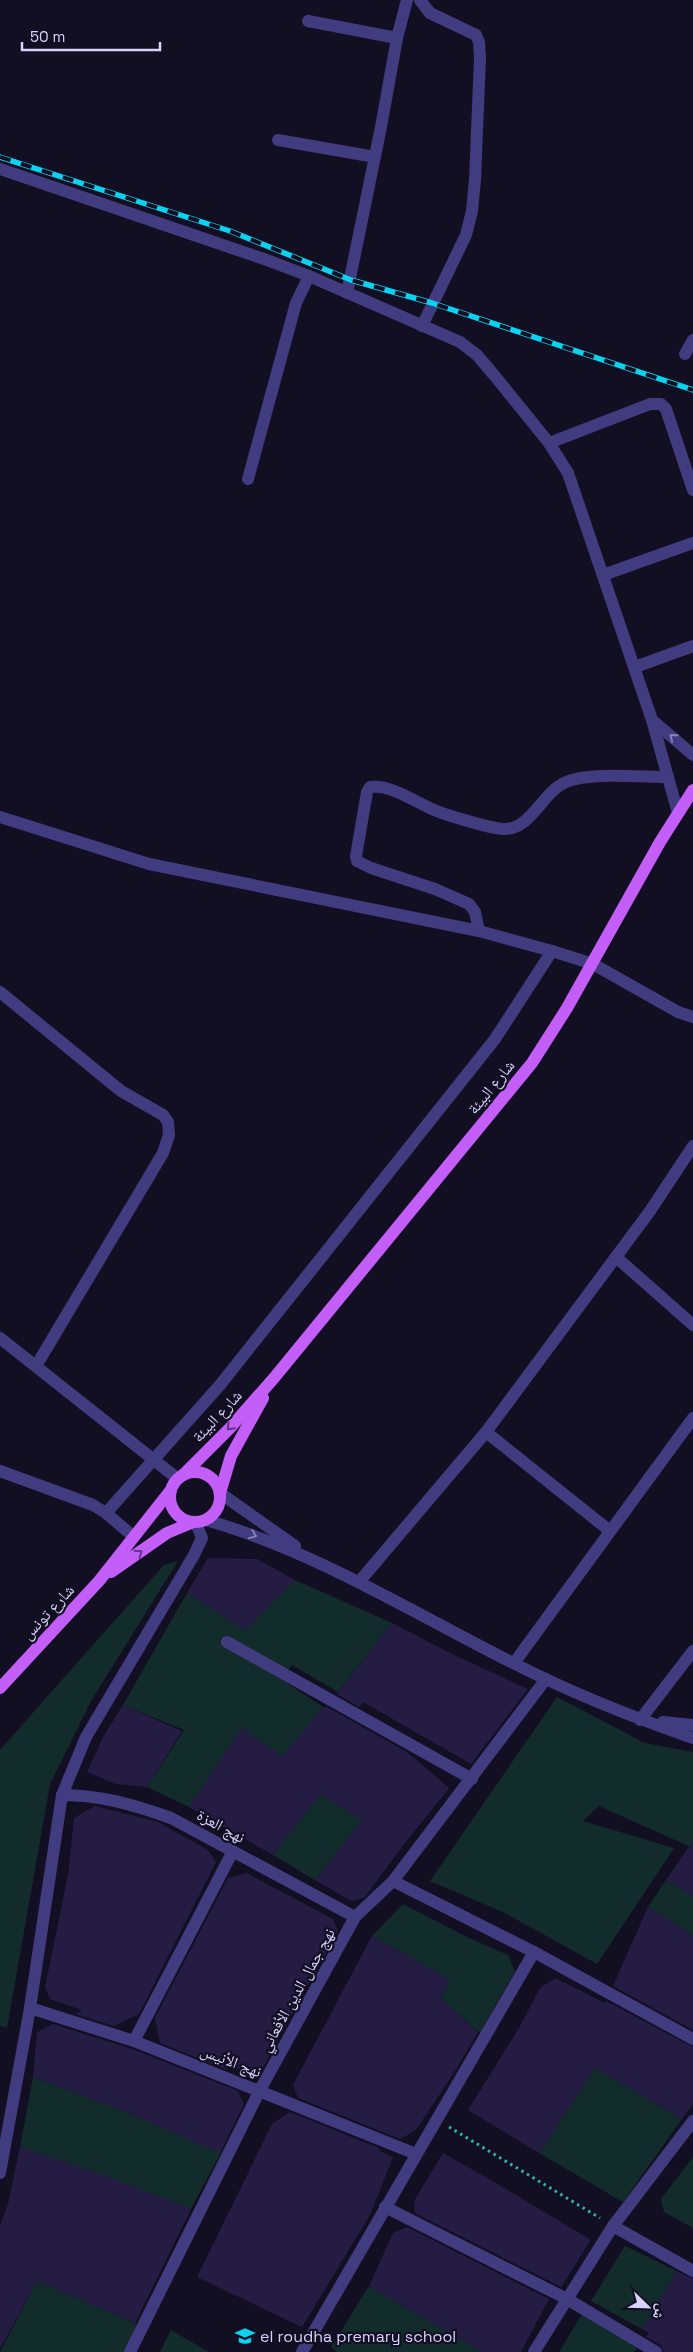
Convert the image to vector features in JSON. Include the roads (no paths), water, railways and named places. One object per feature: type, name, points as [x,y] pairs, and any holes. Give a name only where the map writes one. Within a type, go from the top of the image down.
[{"type":"main road","name":"شارع البيئة","points":[[177,1482],[230,1428],[274,1378],[532,1063],[593,964],[678,813],[693,790]]},
{"type":"main road","name":"شارع البيئة","points":[[220,1493],[231,1456],[274,1378]]},
{"type":"main road","points":[[191,1472],[206,1475],[213,1479],[220,1493],[218,1509],[198,1522],[176,1514],[172,1507],[177,1482],[191,1472]]},
{"type":"main road","name":"شارع تونس","points":[[0,1688],[99,1581],[177,1482]]},
{"type":"main road","name":"شارع تونس","points":[[99,1581],[167,1533],[198,1522]]},
{"type":"street","points":[[347,293],[397,38],[407,0]]},
{"type":"street","points":[[420,0],[430,13],[476,35],[479,42],[480,58],[476,180],[472,211],[466,235],[422,326]]},
{"type":"street","points":[[308,21],[397,38]]},
{"type":"street","points":[[278,140],[375,156]]},
{"type":"street","points":[[0,169],[309,276],[460,342],[477,355],[549,443],[568,473],[635,667],[678,813]]},
{"type":"street","points":[[248,479],[296,303],[309,276]]},
{"type":"street","points":[[685,354],[693,340]]},
{"type":"street","points":[[549,443],[650,404],[661,404],[666,409],[693,490]]},
{"type":"street","points":[[603,575],[693,543]]},
{"type":"street","points":[[635,667],[693,646]]},
{"type":"street","points":[[652,720],[693,755]]},
{"type":"street","points":[[479,931],[475,912],[470,904],[435,889],[371,868],[357,861],[356,856],[367,792],[370,787],[387,789],[435,811],[503,829],[518,826],[537,809],[551,791],[572,779],[580,777],[668,777]]},
{"type":"street","points":[[0,817],[149,864],[479,931],[552,951],[593,964],[678,1012],[693,1018]]},
{"type":"street","points":[[106,1513],[220,1385],[489,1047],[552,951]]},
{"type":"street","points":[[0,992],[121,1091],[163,1115],[168,1122],[169,1135],[164,1152],[36,1366]]},
{"type":"street","points":[[359,1582],[486,1432],[616,1258],[693,1146]]},
{"type":"street","points":[[616,1258],[693,1325]]},
{"type":"street","points":[[0,1338],[153,1459],[177,1482]]},
{"type":"street","points":[[514,1663],[693,1418]]},
{"type":"street","points":[[486,1432],[610,1531]]},
{"type":"street","points":[[0,1471],[93,1505],[106,1513],[134,1537]]},
{"type":"street","points":[[220,1493],[316,1560]]},
{"type":"street","points":[[0,2173],[30,2008],[62,1794],[86,1737],[194,1555],[202,1538],[198,1522],[246,1532],[316,1560],[546,1679],[640,1720],[693,1738]]},
{"type":"street","points":[[227,1642],[472,1779]]},
{"type":"street","points":[[640,1720],[693,1651]]},
{"type":"street","name":"نهج جمال الدين الأفعاني","points":[[130,2352],[260,2090],[355,1917],[393,1881],[546,1679]]},
{"type":"street","points":[[640,1720],[693,1725]]},
{"type":"street","name":"نهج العزة","points":[[62,1794],[90,1795],[141,1807],[171,1818],[355,1917]]},
{"type":"street","points":[[134,2041],[233,1852]]},
{"type":"street","points":[[393,1881],[534,1952],[693,2039]]},
{"type":"street","points":[[302,2352],[416,2154],[438,2121],[534,1952]]},
{"type":"street","name":"نهج الأنيس","points":[[30,2008],[134,2041],[416,2154]]},
{"type":"street","points":[[534,2352],[613,2226],[693,2121]]},
{"type":"street","points":[[385,2207],[567,2299],[656,2352]]},
{"type":"street","points":[[613,2226],[693,2271]]},
{"type":"railway","points":[[0,157],[230,231],[351,280],[432,303],[693,390]]},
{"type":"place","name":"el roudha premary school","points":[[245,2336]]}]
